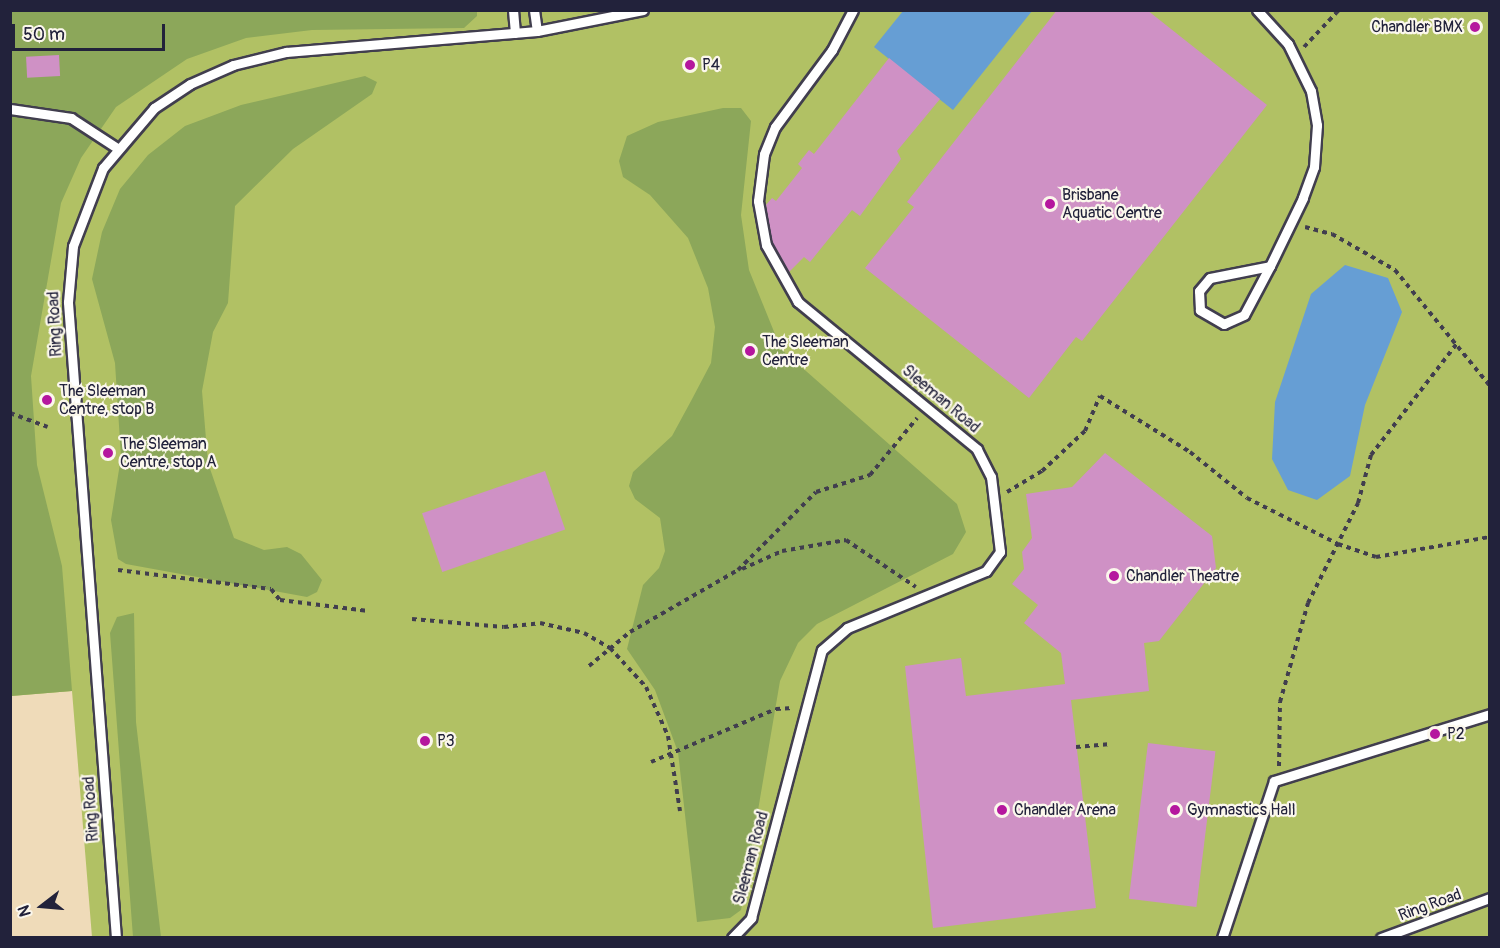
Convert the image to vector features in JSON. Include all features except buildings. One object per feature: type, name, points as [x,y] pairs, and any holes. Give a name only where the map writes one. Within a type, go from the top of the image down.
[{"type":"lane","points":[[513,10],[515,33]]},
{"type":"lane","points":[[534,10],[537,31]]},
{"type":"lane","name":"Ring Road","points":[[116,938],[68,302],[81,217],[117,148],[154,108],[233,64],[286,52],[537,31],[643,10]]},
{"type":"lane","name":"Sleeman Road","points":[[732,938],[751,918],[822,650],[847,628],[977,576],[997,561],[994,495],[977,449],[927,405],[798,302],[772,263],[759,212],[760,169],[775,127],[832,50],[853,10]]},
{"type":"lane","points":[[1257,10],[1296,58],[1316,108],[1317,150],[1289,226],[1270,266],[1236,321],[1216,323],[1200,310],[1199,291],[1210,278],[1270,266]]},
{"type":"lane","points":[[10,110],[71,118],[117,148]]},
{"type":"lane","points":[[1222,938],[1267,796],[1274,781],[1490,714]]},
{"type":"lane","name":"Ring Road","points":[[1380,938],[1490,898]]},
{"type":"path","points":[[1296,58],[1339,10]]},
{"type":"path","points":[[1289,226],[1332,234],[1395,270],[1458,342],[1490,386]]},
{"type":"path","points":[[1283,778],[1276,754],[1280,702],[1308,603],[1358,504],[1371,455],[1458,342]]},
{"type":"path","points":[[994,495],[1042,471],[1076,439],[1100,396],[1190,452],[1248,498],[1338,544],[1376,557],[1490,537]]},
{"type":"path","points":[[738,570],[816,492],[870,475],[927,405]]},
{"type":"path","points":[[10,413],[48,427]]},
{"type":"path","points":[[589,666],[610,648],[738,570],[782,551],[846,540],[909,578],[925,596]]},
{"type":"path","points":[[118,570],[249,586],[271,590],[280,600],[368,610]]},
{"type":"path","points":[[412,619],[504,627],[540,623],[584,633],[610,648],[646,687],[672,754],[680,811]]},
{"type":"path","points":[[651,762],[776,709],[793,708],[795,700]]},
{"type":"path","points":[[1076,747],[1108,744]]},
{"type":"green space","name":"The Sleeman Centre","points":[[11,11],[1489,11],[1489,937],[92,937],[72,691],[11,696]]},
{"type":"green space","points":[[11,11],[477,11],[477,16],[464,28],[312,30],[246,38],[187,59],[116,107],[81,158],[61,203],[31,376],[37,465],[62,566],[72,691],[11,696]]},
{"type":"green space","points":[[365,76],[377,82],[372,94],[293,149],[235,206],[228,303],[213,332],[202,391],[208,463],[234,538],[264,550],[287,547],[301,554],[322,580],[317,592],[307,597],[126,564],[118,559],[111,520],[121,457],[115,363],[92,279],[102,232],[120,189],[148,155],[185,126],[241,105]]},
{"type":"green space","points":[[723,108],[741,108],[751,121],[741,215],[749,270],[781,349],[957,504],[966,532],[953,554],[817,624],[798,643],[780,681],[741,910],[730,918],[697,922],[678,752],[655,690],[627,649],[643,585],[659,568],[665,551],[660,518],[635,499],[629,486],[633,472],[672,436],[691,401],[711,363],[715,327],[708,288],[688,238],[650,195],[623,177],[619,161],[627,136],[658,122]]},
{"type":"green space","points":[[134,613],[136,722],[161,937],[133,937],[110,633],[117,617]]},
{"type":"water","points":[[903,11],[1032,11],[953,110],[874,47]]},
{"type":"water","points":[[1345,265],[1388,278],[1402,312],[1365,405],[1350,476],[1317,500],[1288,490],[1272,459],[1275,402],[1311,294]]},
{"type":"place","name":"Chandler BMX","points":[[1475,27]]},
{"type":"place","name":"P4","points":[[690,65]]},
{"type":"place","name":"Brisbane Aquatic Centre","points":[[1050,204]]},
{"type":"place","name":"The Sleeman Centre","points":[[750,351]]},
{"type":"place","name":"The Sleeman Centre, stop B","points":[[47,400]]},
{"type":"place","name":"The Sleeman Centre, stop A","points":[[108,453]]},
{"type":"place","name":"Chandler Theatre","points":[[1114,576]]},
{"type":"place","name":"P2","points":[[1435,734]]},
{"type":"place","name":"P3","points":[[425,741]]},
{"type":"place","name":"Chandler Arena","points":[[1002,810]]},
{"type":"place","name":"Gymnastics Hall","points":[[1175,810]]}]
